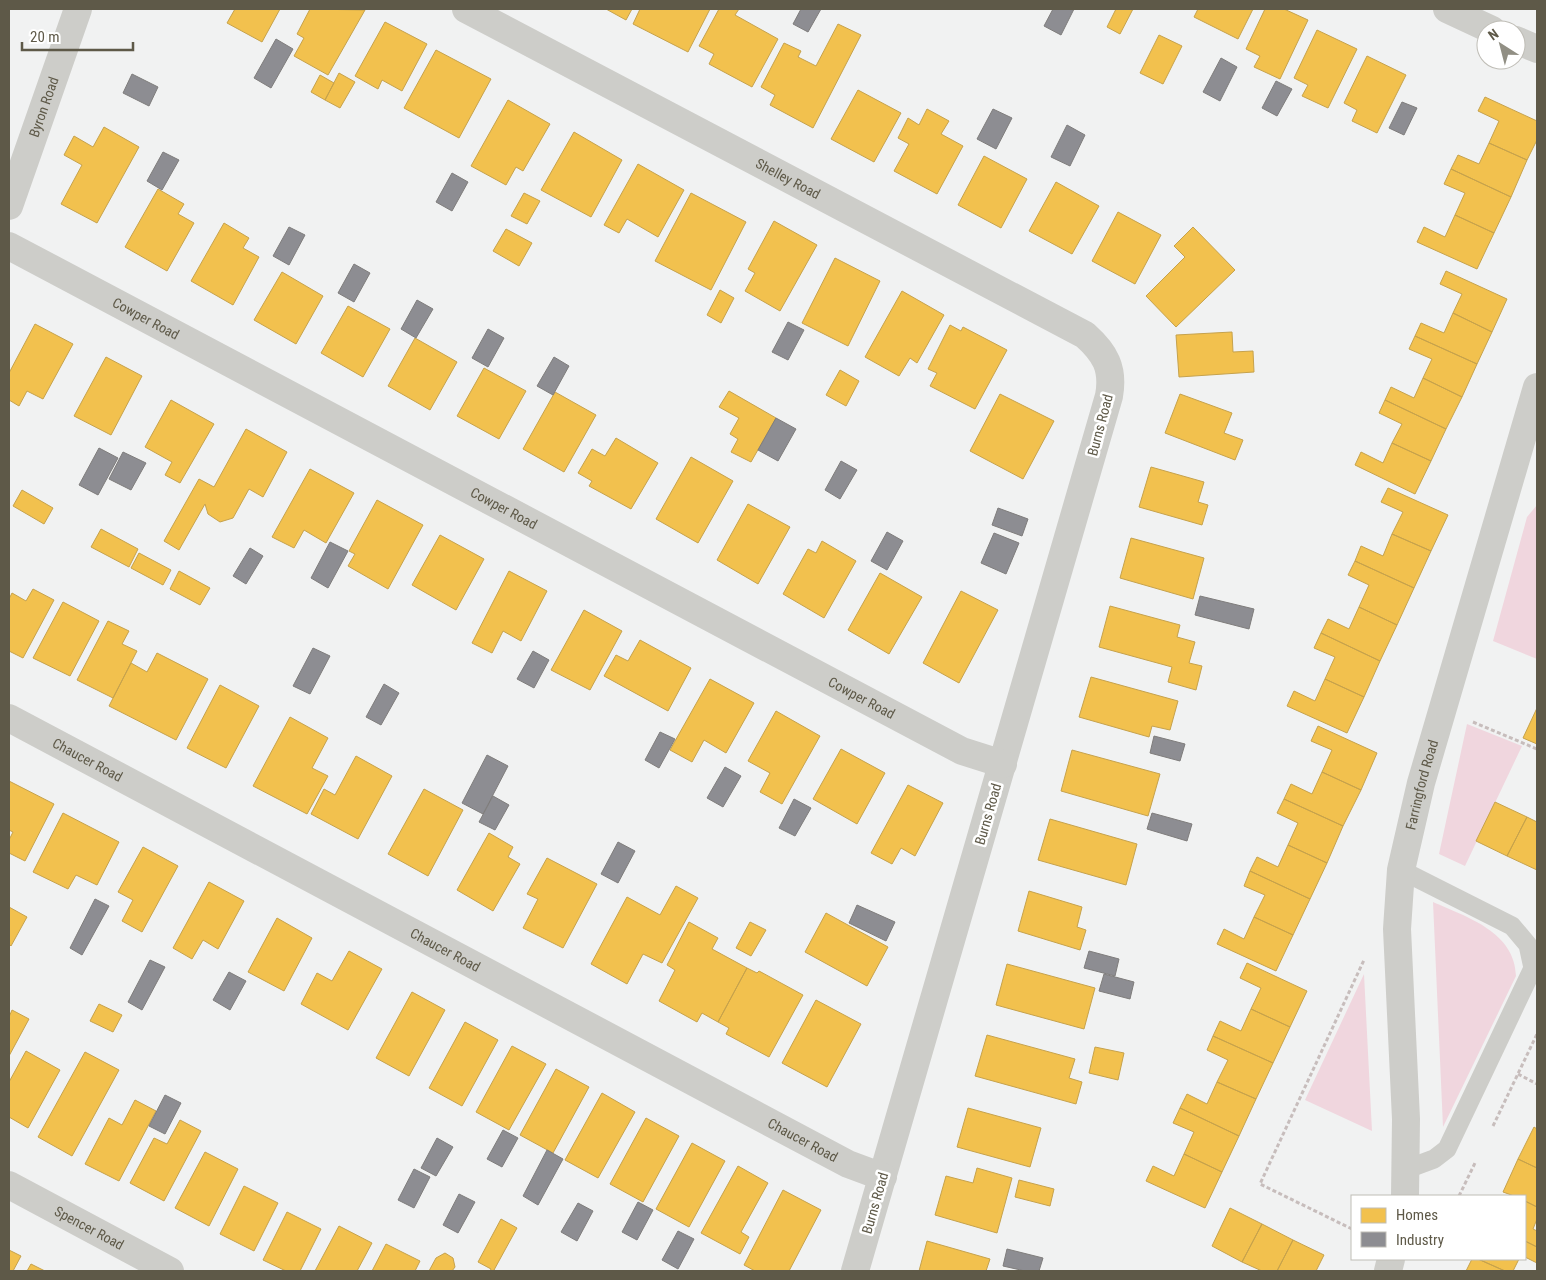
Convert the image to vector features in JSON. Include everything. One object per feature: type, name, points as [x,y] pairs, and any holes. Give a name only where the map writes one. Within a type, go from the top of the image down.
[{"type":"street","name":"Byron Road","points":[[9,206],[78,9]]},
{"type":"street","name":"Shelley Road","points":[[466,9],[1055,318],[1085,335],[1105,356]]},
{"type":"street","points":[[1447,9],[1476,23]]},
{"type":"street","name":"Cowper Road","points":[[9,246],[962,750],[1003,764]]},
{"type":"street","name":"Burns Road","points":[[855,1271],[1109,396],[1110,369],[1105,356]]},
{"type":"street","name":"Farringford Road","points":[[1405,1195],[1407,1169],[1406,1120],[1397,929],[1401,870],[1422,783],[1444,710],[1527,459],[1537,387]]},
{"type":"street","name":"Chaucer Road","points":[[9,718],[843,1162],[860,1170],[883,1177]]},
{"type":"street","name":"Spencer Road","points":[[9,1185],[170,1271]]},
{"type":"lane","points":[[1401,870],[1512,926],[1528,945],[1533,968],[1448,1149],[1434,1160],[1407,1169]]},
{"type":"path","points":[[1444,710],[1537,749]]},
{"type":"path","points":[[1351,1229],[1260,1184],[1370,948],[1397,929]]},
{"type":"path","points":[[1493,1127],[1537,1034]]},
{"type":"path","points":[[1518,1074],[1537,1084]]},
{"type":"path","points":[[1460,1195],[1476,1162]]},
{"type":"shaded area","points":[[1537,505],[1537,659],[1493,641],[1527,517]]},
{"type":"shaded area","points":[[1467,724],[1522,746],[1465,866],[1439,854]]},
{"type":"shaded area","points":[[1433,902],[1474,920],[1498,937],[1514,961],[1516,976],[1443,1127]]},
{"type":"shaded area","points":[[1364,974],[1372,1131],[1305,1100]]},
{"type":"building: Homes","points":[[235,9],[280,9],[262,42],[227,23]]},
{"type":"building: Homes","points":[[310,9],[365,10],[328,75],[294,56],[304,38],[297,34]]},
{"type":"building: Homes","points":[[606,9],[632,9],[626,20]]},
{"type":"building: Homes","points":[[640,9],[710,9],[688,52],[633,24]]},
{"type":"building: Homes","points":[[719,9],[739,9],[735,15],[778,39],[752,87],[709,64],[714,54],[699,46]]},
{"type":"building: Homes","points":[[1116,9],[1133,9],[1120,34],[1107,27]]},
{"type":"building: Homes","points":[[1198,9],[1253,9],[1238,39],[1194,17]]},
{"type":"building: Homes","points":[[1265,9],[1284,9],[1308,20],[1280,79],[1254,67],[1260,56],[1246,49]]},
{"type":"building: Homes","points":[[385,22],[427,44],[402,91],[382,80],[378,89],[355,76]]},
{"type":"building: Homes","points":[[838,24],[861,35],[813,128],[770,105],[775,95],[761,87],[784,43],[801,51],[798,57],[816,66]]},
{"type":"building: Homes","points":[[1317,30],[1357,49],[1328,108],[1302,96],[1308,85],[1294,78]]},
{"type":"building: Homes","points":[[1159,35],[1182,46],[1163,84],[1140,73]]},
{"type":"building: Homes","points":[[436,50],[491,79],[459,138],[404,108]]},
{"type":"building: Homes","points":[[1367,56],[1406,75],[1377,133],[1352,121],[1357,110],[1344,103]]},
{"type":"building: Homes","points":[[339,73],[355,82],[340,108],[325,100]]},
{"type":"building: Homes","points":[[320,75],[334,83],[325,100],[311,92]]},
{"type":"building: Homes","points":[[858,90],[901,113],[874,162],[831,139]]},
{"type":"building: Homes","points":[[1485,97],[1537,121],[1537,140],[1527,160],[1489,143],[1499,121],[1478,111]]},
{"type":"building: Homes","points":[[508,100],[550,124],[523,171],[516,167],[506,185],[471,166]]},
{"type":"building: Homes","points":[[927,109],[949,121],[941,134],[963,146],[937,194],[894,171],[909,144],[898,138],[908,118],[919,125]]},
{"type":"building: Homes","points":[[104,127],[139,147],[97,223],[61,204],[82,165],[64,155],[74,136],[93,147]]},
{"type":"building: Homes","points":[[574,132],[622,160],[591,217],[541,190]]},
{"type":"building: Homes","points":[[1489,143],[1527,160],[1511,197],[1451,169],[1458,155],[1479,164]]},
{"type":"building: Homes","points":[[984,156],[1027,179],[1001,228],[958,205]]},
{"type":"building: Homes","points":[[638,164],[684,190],[658,237],[627,219],[619,233],[604,225]]},
{"type":"building: Homes","points":[[1451,169],[1511,197],[1494,233],[1455,215],[1465,193],[1444,184]]},
{"type":"building: Homes","points":[[1056,182],[1099,206],[1072,254],[1029,231]]},
{"type":"building: Homes","points":[[158,189],[184,204],[178,214],[194,223],[167,271],[125,247]]},
{"type":"building: Homes","points":[[524,193],[540,201],[527,224],[511,216]]},
{"type":"building: Homes","points":[[691,193],[746,222],[711,290],[655,261]]},
{"type":"building: Homes","points":[[1118,212],[1161,235],[1135,284],[1092,261]]},
{"type":"building: Homes","points":[[1455,215],[1494,233],[1477,269],[1417,242],[1424,227],[1445,237]]},
{"type":"building: Homes","points":[[774,221],[817,245],[780,311],[745,291],[755,273],[748,269]]},
{"type":"building: Homes","points":[[224,223],[249,238],[243,248],[259,257],[233,305],[191,281]]},
{"type":"building: Homes","points":[[1193,227],[1235,270],[1176,327],[1146,296],[1185,257],[1174,246]]},
{"type":"building: Homes","points":[[506,229],[532,243],[519,266],[493,251]]},
{"type":"building: Homes","points":[[835,258],[880,281],[848,346],[802,323]]},
{"type":"building: Homes","points":[[1446,271],[1507,299],[1492,332],[1453,313],[1462,294],[1440,284]]},
{"type":"building: Homes","points":[[282,272],[323,296],[296,344],[254,320]]},
{"type":"building: Homes","points":[[720,290],[734,298],[721,323],[707,315]]},
{"type":"building: Homes","points":[[902,291],[944,315],[917,363],[910,358],[899,376],[865,357]]},
{"type":"building: Homes","points":[[348,306],[390,329],[363,377],[321,353]]},
{"type":"building: Homes","points":[[1453,313],[1492,332],[1477,364],[1415,336],[1421,323],[1444,333]]},
{"type":"building: Homes","points":[[35,324],[73,344],[43,399],[27,391],[19,406],[9,400],[9,373]]},
{"type":"building: Homes","points":[[950,325],[961,331],[963,327],[1007,350],[975,409],[930,386],[937,373],[928,369]]},
{"type":"building: Homes","points":[[1232,332],[1233,352],[1253,351],[1254,372],[1179,377],[1176,335]]},
{"type":"building: Homes","points":[[1415,336],[1477,364],[1462,397],[1423,378],[1432,359],[1409,349]]},
{"type":"building: Homes","points":[[415,338],[457,362],[430,410],[388,386]]},
{"type":"building: Homes","points":[[106,357],[142,376],[111,435],[74,416]]},
{"type":"building: Homes","points":[[484,368],[526,391],[499,439],[457,416]]},
{"type":"building: Homes","points":[[840,370],[859,381],[846,406],[826,395]]},
{"type":"building: Homes","points":[[1423,378],[1462,397],[1446,429],[1385,400],[1391,387],[1414,398]]},
{"type":"building: Homes","points":[[729,391],[776,418],[751,462],[731,452],[738,439],[730,434],[739,418],[719,407]]},
{"type":"building: Homes","points":[[555,392],[596,415],[564,472],[523,449]]},
{"type":"building: Homes","points":[[1000,394],[1054,421],[1023,479],[970,451]]},
{"type":"building: Homes","points":[[1180,394],[1232,413],[1224,433],[1243,440],[1235,460],[1165,433]]},
{"type":"building: Homes","points":[[171,400],[214,424],[180,483],[165,475],[172,462],[145,447]]},
{"type":"building: Homes","points":[[1385,400],[1446,429],[1431,461],[1392,443],[1402,424],[1379,413]]},
{"type":"building: Homes","points":[[246,429],[287,452],[263,497],[249,489],[233,518],[220,522],[208,514],[205,504],[179,550],[164,541],[199,479],[214,487]]},
{"type":"building: Homes","points":[[616,438],[658,463],[631,509],[589,486],[592,481],[578,473],[592,449],[605,456]]},
{"type":"building: Homes","points":[[1392,443],[1431,461],[1415,494],[1355,465],[1361,452],[1383,463]]},
{"type":"building: Homes","points":[[691,457],[733,481],[698,543],[656,519]]},
{"type":"building: Homes","points":[[1151,467],[1204,482],[1198,502],[1208,505],[1202,525],[1139,507]]},
{"type":"building: Homes","points":[[310,469],[354,493],[326,543],[304,530],[294,548],[272,537]]},
{"type":"building: Homes","points":[[1388,488],[1448,515],[1431,551],[1392,534],[1403,512],[1381,502]]},
{"type":"building: Homes","points":[[22,490],[53,508],[44,524],[13,506]]},
{"type":"building: Homes","points":[[377,500],[423,525],[388,589],[348,566],[355,554],[349,551]]},
{"type":"building: Homes","points":[[748,504],[790,527],[758,584],[717,560]]},
{"type":"building: Homes","points":[[101,529],[138,549],[129,567],[91,547]]},
{"type":"building: Homes","points":[[1392,534],[1431,551],[1414,588],[1355,561],[1361,546],[1383,556]]},
{"type":"building: Homes","points":[[440,535],[484,559],[456,610],[412,585]]},
{"type":"building: Homes","points":[[1131,538],[1204,558],[1193,599],[1120,578]]},
{"type":"building: Homes","points":[[822,541],[856,561],[824,618],[783,594],[808,549],[816,553]]},
{"type":"building: Homes","points":[[139,553],[171,570],[163,585],[131,568]]},
{"type":"building: Homes","points":[[1355,561],[1414,588],[1397,625],[1359,607],[1369,585],[1348,575]]},
{"type":"building: Homes","points":[[179,571],[210,588],[200,605],[170,589]]},
{"type":"building: Homes","points":[[509,571],[547,591],[521,641],[503,631],[492,653],[472,643]]},
{"type":"building: Homes","points":[[880,573],[922,597],[889,654],[848,630]]},
{"type":"building: Homes","points":[[33,589],[54,600],[23,658],[9,651],[9,599],[12,593],[26,601]]},
{"type":"building: Homes","points":[[961,591],[998,610],[959,683],[923,663]]},
{"type":"building: Homes","points":[[63,602],[99,621],[70,676],[33,658]]},
{"type":"building: Homes","points":[[1110,606],[1180,625],[1177,637],[1195,642],[1189,663],[1202,666],[1196,690],[1168,682],[1172,667],[1099,647]]},
{"type":"building: Homes","points":[[1359,607],[1397,625],[1380,661],[1321,633],[1328,619],[1349,629]]},
{"type":"building: Homes","points":[[584,610],[622,631],[590,690],[551,670]]},
{"type":"building: Homes","points":[[108,621],[129,631],[122,644],[137,651],[113,698],[77,680]]},
{"type":"building: Homes","points":[[1321,633],[1380,661],[1364,697],[1325,679],[1335,657],[1314,648]]},
{"type":"building: Homes","points":[[640,640],[691,668],[668,711],[604,676],[616,655],[628,661]]},
{"type":"building: Homes","points":[[157,653],[208,679],[176,740],[109,706],[131,663],[147,672]]},
{"type":"building: Homes","points":[[1091,677],[1178,701],[1170,730],[1152,726],[1149,737],[1079,717]]},
{"type":"building: Homes","points":[[710,679],[754,703],[726,753],[704,740],[692,762],[670,750]]},
{"type":"building: Homes","points":[[1325,679],[1364,697],[1347,733],[1287,706],[1294,691],[1315,701]]},
{"type":"building: Homes","points":[[220,685],[259,706],[226,768],[187,748]]},
{"type":"building: Homes","points":[[1537,708],[1537,744],[1523,738]]},
{"type":"building: Homes","points":[[776,711],[820,736],[782,804],[760,792],[770,773],[748,761]]},
{"type":"building: Homes","points":[[290,717],[328,738],[312,768],[328,776],[307,814],[253,786]]},
{"type":"building: Homes","points":[[1318,726],[1377,753],[1361,790],[1322,772],[1332,750],[1311,741]]},
{"type":"building: Homes","points":[[841,749],[885,773],[857,824],[813,799]]},
{"type":"building: Homes","points":[[1072,750],[1160,774],[1148,816],[1061,791]]},
{"type":"building: Homes","points":[[356,756],[392,776],[358,839],[311,814],[324,789],[335,795]]},
{"type":"building: Homes","points":[[1322,772],[1361,790],[1343,826],[1284,799],[1291,784],[1312,794]]},
{"type":"building: Homes","points":[[9,781],[54,804],[25,861],[9,853],[9,840],[13,832],[9,830]]},
{"type":"building: Homes","points":[[908,785],[943,803],[915,856],[901,848],[892,864],[871,853]]},
{"type":"building: Homes","points":[[424,789],[463,810],[428,876],[388,854]]},
{"type":"building: Homes","points":[[1284,799],[1343,826],[1327,863],[1288,845],[1298,823],[1277,813]]},
{"type":"building: Homes","points":[[1495,802],[1527,817],[1507,856],[1476,841]]},
{"type":"building: Homes","points":[[63,813],[119,842],[97,885],[76,875],[68,889],[33,872]]},
{"type":"building: Homes","points":[[1527,817],[1537,822],[1537,870],[1507,856]]},
{"type":"building: Homes","points":[[1050,819],[1137,844],[1126,885],[1038,860]]},
{"type":"building: Homes","points":[[489,833],[513,847],[508,857],[520,864],[493,911],[457,890]]},
{"type":"building: Homes","points":[[1288,845],[1327,863],[1310,899],[1250,871],[1257,857],[1278,867]]},
{"type":"building: Homes","points":[[143,847],[178,866],[142,932],[122,921],[133,900],[118,892]]},
{"type":"building: Homes","points":[[547,858],[597,884],[563,948],[523,928],[538,899],[527,894]]},
{"type":"building: Homes","points":[[1250,871],[1310,899],[1293,935],[1254,917],[1265,895],[1244,886]]},
{"type":"building: Homes","points":[[209,882],[244,901],[218,949],[203,940],[192,959],[173,948]]},
{"type":"building: Homes","points":[[676,886],[698,898],[662,963],[643,954],[627,984],[591,964],[627,897],[660,915]]},
{"type":"building: Homes","points":[[1029,891],[1082,907],[1077,927],[1086,930],[1080,950],[1018,931]]},
{"type":"building: Homes","points":[[9,907],[27,917],[11,946],[9,944]]},
{"type":"building: Homes","points":[[826,913],[888,947],[867,986],[805,952]]},
{"type":"building: Homes","points":[[1254,917],[1293,935],[1276,971],[1217,944],[1224,929],[1244,939]]},
{"type":"building: Homes","points":[[277,918],[312,938],[284,991],[248,972]]},
{"type":"building: Homes","points":[[689,922],[718,938],[712,949],[747,968],[718,1022],[702,1013],[697,1022],[659,1001],[675,970],[667,965]]},
{"type":"building: Homes","points":[[750,922],[766,930],[751,956],[736,948]]},
{"type":"building: Homes","points":[[349,951],[382,969],[348,1030],[301,1004],[317,973],[332,981]]},
{"type":"building: Homes","points":[[1247,963],[1307,991],[1290,1027],[1251,1009],[1261,988],[1240,978]]},
{"type":"building: Homes","points":[[1007,964],[1095,988],[1084,1029],[996,1005]]},
{"type":"building: Homes","points":[[747,968],[757,973],[759,971],[803,995],[769,1057],[726,1034],[729,1028],[718,1022]]},
{"type":"building: Homes","points":[[412,992],[445,1010],[409,1076],[376,1058]]},
{"type":"building: Homes","points":[[816,1000],[861,1024],[827,1087],[782,1063]]},
{"type":"building: Homes","points":[[99,1004],[122,1015],[113,1032],[90,1021]]},
{"type":"building: Homes","points":[[1251,1009],[1290,1027],[1273,1063],[1213,1036],[1220,1021],[1241,1031]]},
{"type":"building: Homes","points":[[12,1010],[29,1019],[9,1056],[9,1017]]},
{"type":"building: Homes","points":[[465,1022],[498,1040],[462,1106],[429,1088]]},
{"type":"building: Homes","points":[[987,1035],[1075,1059],[1069,1078],[1082,1082],[1076,1104],[975,1076]]},
{"type":"building: Homes","points":[[1213,1036],[1273,1063],[1256,1099],[1217,1082],[1228,1060],[1207,1050]]},
{"type":"building: Homes","points":[[512,1046],[546,1064],[509,1130],[476,1112]]},
{"type":"building: Homes","points":[[1095,1047],[1124,1053],[1118,1080],[1089,1073]]},
{"type":"building: Homes","points":[[26,1051],[60,1070],[28,1128],[9,1117],[9,1082]]},
{"type":"building: Homes","points":[[85,1052],[119,1070],[72,1156],[38,1137]]},
{"type":"building: Homes","points":[[556,1069],[589,1087],[553,1153],[520,1135]]},
{"type":"building: Homes","points":[[1217,1082],[1256,1099],[1239,1136],[1180,1108],[1187,1094],[1207,1104]]},
{"type":"building: Homes","points":[[602,1093],[635,1112],[598,1178],[565,1160]]},
{"type":"building: Homes","points":[[135,1100],[156,1111],[119,1181],[85,1164],[109,1118],[122,1125]]},
{"type":"building: Homes","points":[[968,1108],[1041,1128],[1030,1167],[957,1147]]},
{"type":"building: Homes","points":[[1180,1108],[1239,1136],[1222,1172],[1184,1154],[1194,1132],[1173,1123]]},
{"type":"building: Homes","points":[[646,1118],[679,1136],[643,1202],[610,1184]]},
{"type":"building: Homes","points":[[180,1120],[201,1131],[164,1201],[130,1183],[154,1138],[167,1144]]},
{"type":"building: Homes","points":[[1534,1127],[1537,1129],[1537,1168],[1518,1159]]},
{"type":"building: Homes","points":[[692,1143],[725,1161],[689,1227],[656,1209]]},
{"type":"building: Homes","points":[[205,1152],[238,1169],[209,1226],[175,1208]]},
{"type":"building: Homes","points":[[1184,1154],[1222,1172],[1205,1208],[1146,1181],[1153,1166],[1174,1176]]},
{"type":"building: Homes","points":[[1518,1159],[1537,1168],[1537,1207],[1526,1202],[1526,1195],[1511,1195],[1503,1192]]},
{"type":"building: Homes","points":[[738,1166],[768,1183],[741,1232],[749,1237],[740,1254],[701,1233]]},
{"type":"building: Homes","points":[[977,1168],[1012,1178],[997,1233],[935,1215],[946,1176],[973,1183]]},
{"type":"building: Homes","points":[[1019,1180],[1054,1189],[1050,1206],[1015,1197]]},
{"type":"building: Homes","points":[[244,1186],[278,1203],[254,1251],[220,1234]]},
{"type":"building: Homes","points":[[783,1190],[821,1210],[789,1271],[755,1271],[744,1265]]},
{"type":"building: Homes","points":[[1526,1202],[1537,1207],[1537,1219],[1533,1229],[1537,1231],[1537,1247],[1526,1242]]},
{"type":"building: Homes","points":[[1230,1208],[1262,1224],[1242,1262],[1212,1246]]},
{"type":"building: Homes","points":[[287,1212],[321,1229],[300,1271],[286,1271],[263,1260]]},
{"type":"building: Homes","points":[[501,1219],[517,1228],[494,1270],[496,1271],[490,1271],[491,1269],[478,1262]]},
{"type":"building: Homes","points":[[1262,1224],[1293,1240],[1277,1271],[1262,1271],[1242,1262]]},
{"type":"building: Homes","points":[[339,1226],[372,1243],[357,1271],[315,1271]]},
{"type":"building: Homes","points":[[1293,1240],[1324,1255],[1316,1271],[1277,1271]]},
{"type":"building: Homes","points":[[927,1241],[990,1259],[986,1271],[919,1271]]},
{"type":"building: Homes","points":[[1526,1242],[1537,1247],[1537,1263],[1526,1258]]},
{"type":"building: Homes","points":[[386,1244],[420,1261],[415,1271],[372,1271]]},
{"type":"building: Homes","points":[[9,1250],[21,1256],[13,1271],[9,1271]]},
{"type":"building: Homes","points":[[445,1253],[453,1258],[455,1267],[452,1271],[429,1271],[436,1258]]},
{"type":"building: Homes","points":[[1472,1260],[1480,1260],[1505,1271],[1466,1271]]},
{"type":"building: Homes","points":[[1480,1260],[1518,1260],[1513,1271],[1505,1271]]},
{"type":"building: Homes","points":[[31,1264],[45,1271],[27,1271]]},
{"type":"building: Industry","points":[[801,9],[821,9],[808,32],[793,24]]},
{"type":"building: Industry","points":[[1053,9],[1074,9],[1061,35],[1044,26]]},
{"type":"building: Industry","points":[[276,39],[293,49],[271,88],[254,78]]},
{"type":"building: Industry","points":[[1221,58],[1237,67],[1220,101],[1203,92]]},
{"type":"building: Industry","points":[[132,74],[158,87],[149,106],[123,93]]},
{"type":"building: Industry","points":[[1276,81],[1292,89],[1277,116],[1262,108]]},
{"type":"building: Industry","points":[[1402,102],[1417,108],[1404,135],[1389,128]]},
{"type":"building: Industry","points":[[993,109],[1012,118],[996,149],[977,139]]},
{"type":"building: Industry","points":[[1067,125],[1085,135],[1070,166],[1051,157]]},
{"type":"building: Industry","points":[[163,152],[179,160],[162,190],[147,181]]},
{"type":"building: Industry","points":[[452,173],[468,182],[452,211],[436,202]]},
{"type":"building: Industry","points":[[289,227],[305,235],[289,265],[273,256]]},
{"type":"building: Industry","points":[[354,264],[370,273],[354,302],[338,293]]},
{"type":"building: Industry","points":[[417,300],[433,309],[416,338],[401,329]]},
{"type":"building: Industry","points":[[788,322],[804,330],[788,360],[772,352]]},
{"type":"building: Industry","points":[[488,329],[504,338],[488,367],[472,358]]},
{"type":"building: Industry","points":[[554,357],[569,366],[553,395],[537,386]]},
{"type":"building: Industry","points":[[776,418],[796,429],[778,461],[758,450]]},
{"type":"building: Industry","points":[[99,448],[118,458],[98,495],[79,485]]},
{"type":"building: Industry","points":[[123,452],[146,463],[131,490],[109,479]]},
{"type":"building: Industry","points":[[841,461],[857,470],[840,499],[825,490]]},
{"type":"building: Industry","points":[[998,508],[1028,519],[1022,536],[992,525]]},
{"type":"building: Industry","points":[[887,532],[903,541],[887,570],[871,561]]},
{"type":"building: Industry","points":[[994,533],[1019,543],[1006,574],[981,563]]},
{"type":"building: Industry","points":[[330,542],[348,551],[328,588],[311,578]]},
{"type":"building: Industry","points":[[250,548],[263,556],[246,584],[233,576]]},
{"type":"building: Industry","points":[[1200,596],[1254,609],[1249,629],[1195,615]]},
{"type":"building: Industry","points":[[313,648],[330,656],[310,694],[293,686]]},
{"type":"building: Industry","points":[[533,651],[549,660],[534,688],[517,679]]},
{"type":"building: Industry","points":[[384,684],[399,693],[381,725],[366,717]]},
{"type":"building: Industry","points":[[660,732],[675,739],[659,768],[645,760]]},
{"type":"building: Industry","points":[[1154,736],[1185,744],[1180,761],[1150,753]]},
{"type":"building: Industry","points":[[487,755],[508,766],[483,814],[462,803]]},
{"type":"building: Industry","points":[[725,767],[741,776],[723,807],[707,798]]},
{"type":"building: Industry","points":[[493,796],[509,805],[495,830],[479,822]]},
{"type":"building: Industry","points":[[794,799],[811,808],[795,836],[779,828]]},
{"type":"building: Industry","points":[[1152,813],[1192,824],[1187,841],[1147,829]]},
{"type":"building: Industry","points":[[618,842],[635,851],[618,883],[601,874]]},
{"type":"building: Industry","points":[[95,899],[109,906],[82,955],[70,948]]},
{"type":"building: Industry","points":[[857,905],[895,922],[886,941],[849,923]]},
{"type":"building: Industry","points":[[1089,951],[1119,959],[1115,976],[1084,968]]},
{"type":"building: Industry","points":[[150,960],[165,967],[142,1010],[128,1002]]},
{"type":"building: Industry","points":[[229,972],[246,981],[230,1010],[213,1000]]},
{"type":"building: Industry","points":[[1104,974],[1134,982],[1130,999],[1099,991]]},
{"type":"building: Industry","points":[[165,1095],[181,1103],[165,1134],[149,1126]]},
{"type":"building: Industry","points":[[503,1130],[518,1138],[502,1167],[487,1159]]},
{"type":"building: Industry","points":[[437,1138],[453,1147],[436,1176],[421,1168]]},
{"type":"building: Industry","points":[[547,1150],[563,1159],[538,1205],[523,1196]]},
{"type":"building: Industry","points":[[414,1169],[430,1177],[414,1208],[398,1200]]},
{"type":"building: Industry","points":[[459,1194],[475,1202],[458,1233],[443,1225]]},
{"type":"building: Industry","points":[[638,1202],[653,1210],[637,1240],[622,1232]]},
{"type":"building: Industry","points":[[578,1203],[593,1211],[577,1241],[561,1232]]},
{"type":"building: Industry","points":[[678,1231],[694,1239],[678,1269],[662,1260]]},
{"type":"building: Industry","points":[[1007,1249],[1043,1258],[1039,1271],[1025,1271],[1003,1266]]}]
